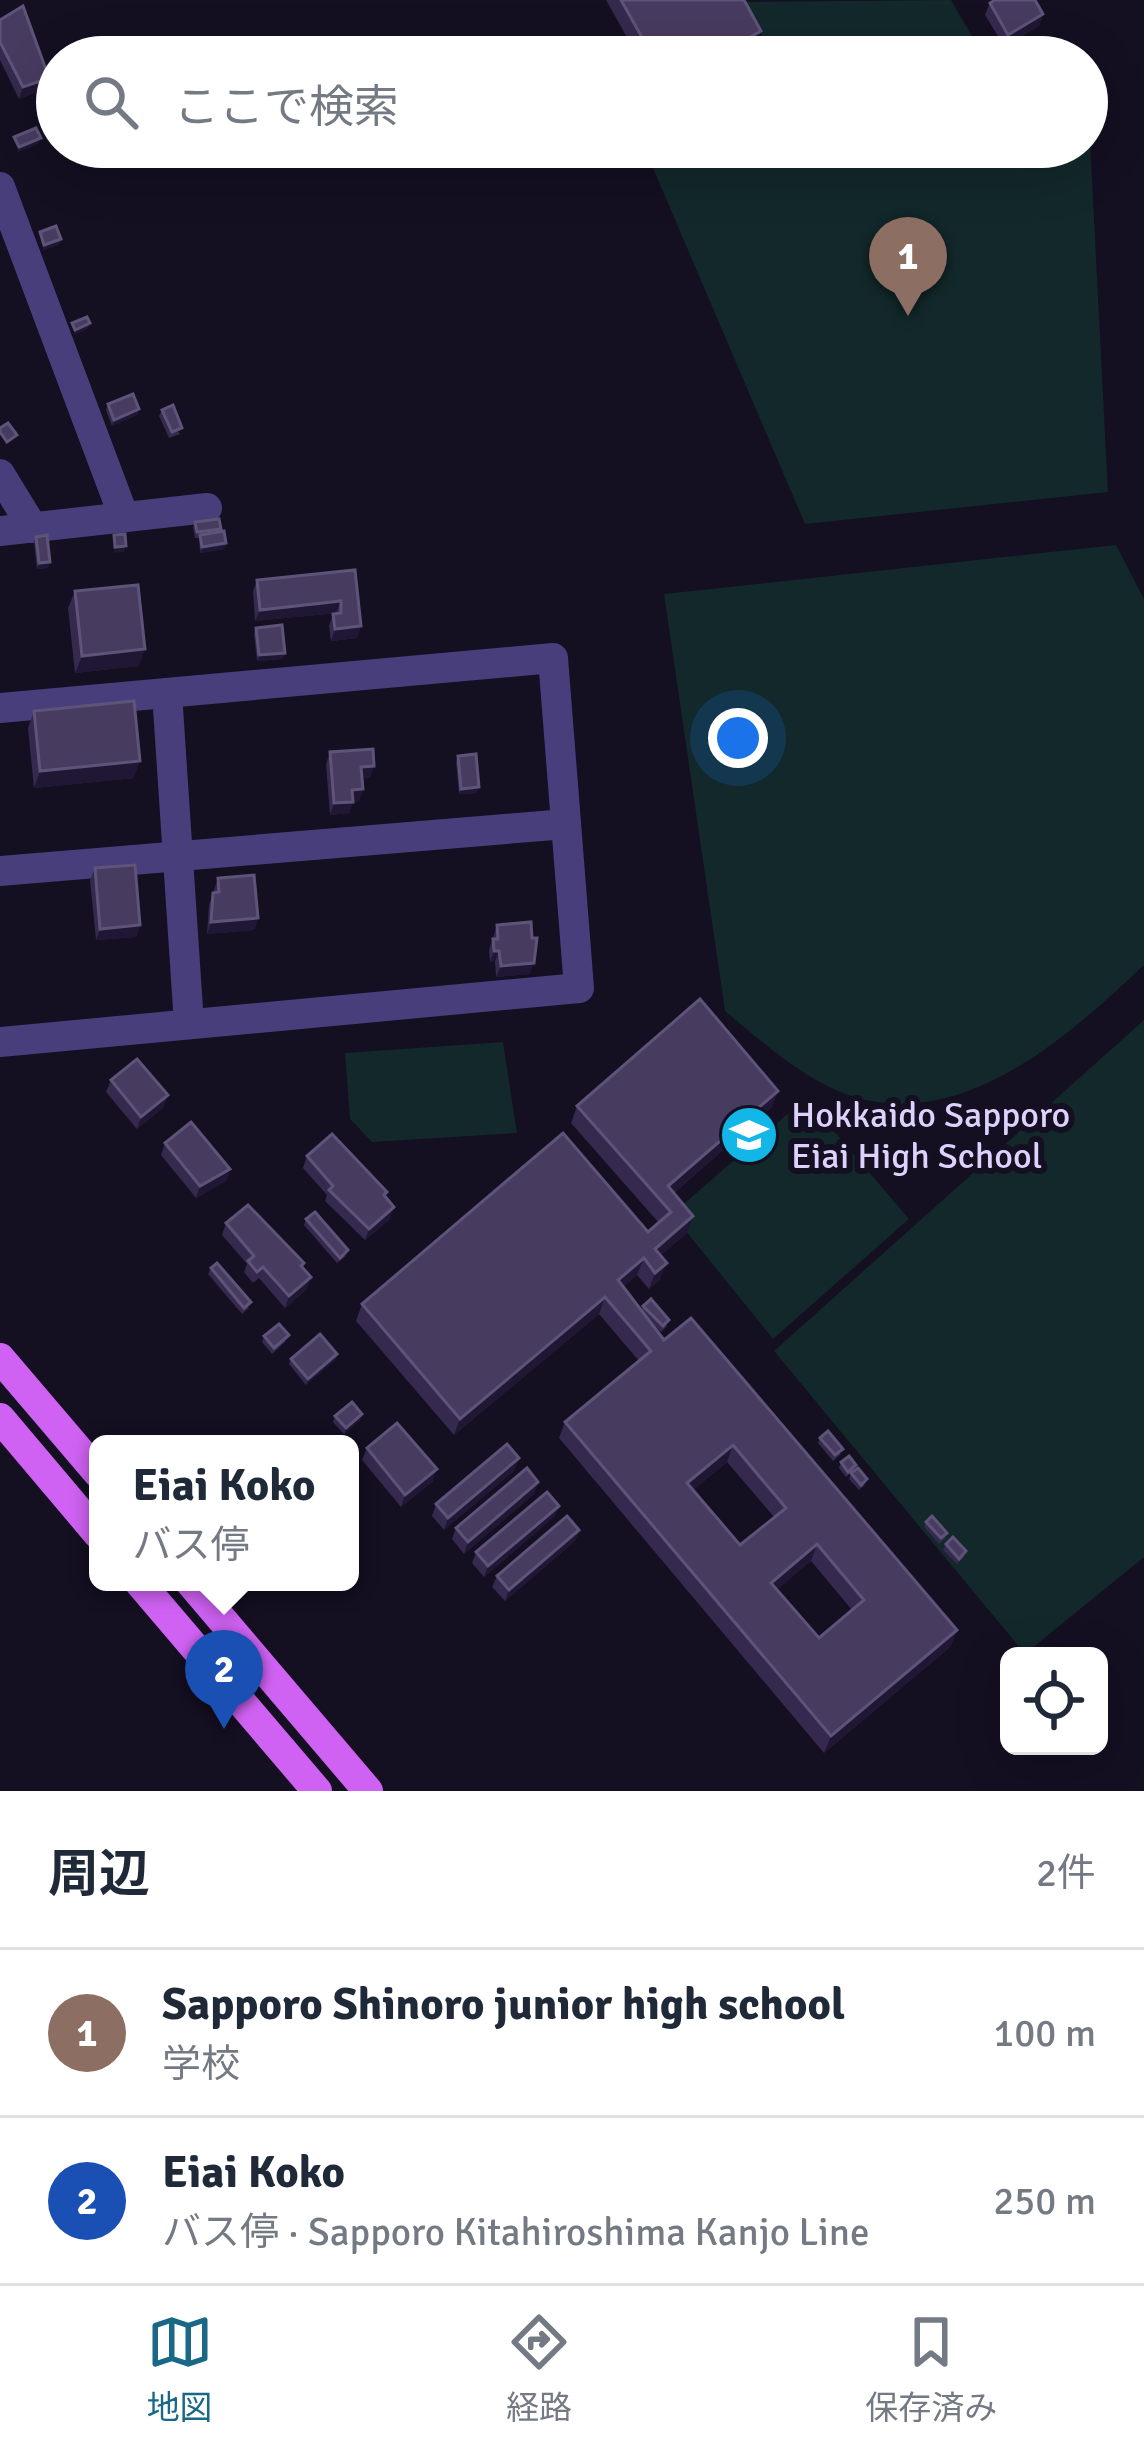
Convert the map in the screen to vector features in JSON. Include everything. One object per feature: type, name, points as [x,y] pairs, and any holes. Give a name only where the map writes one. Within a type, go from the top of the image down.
[{"type":"main road","points":[[0,1358],[89,1462]]},
{"type":"main road","points":[[0,1418],[89,1523]]},
{"type":"main road","points":[[147,1591],[317,1791]]},
{"type":"main road","points":[[198,1591],[368,1791]]},
{"type":"street","points":[[0,187],[124,517]]},
{"type":"street","points":[[0,474],[32,527]]},
{"type":"street","points":[[0,531],[207,508]]},
{"type":"street","points":[[0,708],[553,658],[579,988],[0,1042]]},
{"type":"street","points":[[167,692],[189,1024]]},
{"type":"street","points":[[0,871],[566,824]]},
{"type":"green space","points":[[951,0],[972,36],[762,36],[742,2]]},
{"type":"green space","points":[[653,168],[1091,168],[1108,492],[805,524]]},
{"type":"green space","points":[[1116,545],[1144,599],[1144,965],[1045,1049],[966,1092],[924,1102],[882,1103],[823,1084],[725,1011],[664,594]]},
{"type":"green space","points":[[1144,1020],[1144,1557],[1034,1647],[1019,1647],[774,1351]]},
{"type":"green space","points":[[503,1042],[517,1133],[372,1142],[350,1119],[345,1053]]},
{"type":"green space","points":[[806,1098],[909,1219],[773,1339],[672,1214]]},
{"type":"building","points":[[621,0],[744,0],[761,31],[752,36],[641,36]]},
{"type":"building","points":[[1035,0],[1043,14],[1008,35],[990,3]]},
{"type":"building","points":[[23,6],[36,42],[36,82],[23,87],[0,42],[0,20]]},
{"type":"building","points":[[36,128],[36,140],[19,147],[14,137]]},
{"type":"building","points":[[56,226],[61,239],[44,245],[40,232]]},
{"type":"building","points":[[87,317],[90,323],[75,330],[72,323]]},
{"type":"building","points":[[133,394],[139,409],[114,420],[108,404]]},
{"type":"building","points":[[173,405],[182,428],[172,432],[162,410]]},
{"type":"building","points":[[8,423],[17,435],[7,442],[0,428]]},
{"type":"building","points":[[219,519],[221,529],[197,532],[195,522]]},
{"type":"building","points":[[224,531],[226,543],[202,547],[200,535]]},
{"type":"building","points":[[125,534],[126,546],[115,547],[114,535]]},
{"type":"building","points":[[47,535],[50,562],[39,563],[36,537]]},
{"type":"building","points":[[355,570],[361,626],[335,629],[333,614],[341,613],[341,601],[260,610],[257,580]]},
{"type":"building","points":[[138,585],[145,649],[82,656],[75,591]]},
{"type":"building","points":[[282,625],[285,653],[259,655],[256,628]]},
{"type":"building","points":[[134,701],[140,761],[40,771],[34,711]]},
{"type":"building","points":[[373,749],[374,766],[361,767],[363,789],[352,790],[353,802],[334,803],[330,752]]},
{"type":"building","points":[[476,754],[479,787],[461,789],[458,756]]},
{"type":"building","points":[[135,865],[140,925],[100,929],[95,868]]},
{"type":"building","points":[[254,875],[258,918],[211,922],[218,878]]},
{"type":"building","points":[[531,922],[532,938],[537,938],[534,963],[501,966],[499,951],[494,951],[497,925]]},
{"type":"building","points":[[700,999],[778,1091],[668,1186],[693,1216],[655,1249],[667,1263],[655,1273],[644,1258],[618,1280],[664,1340],[691,1318],[957,1630],[831,1736],[565,1422],[651,1351],[605,1297],[460,1419],[362,1304],[563,1133],[648,1232],[671,1212],[577,1106]],"holes":[[[733,1445],[786,1508],[740,1545],[687,1483]],[[817,1544],[864,1600],[819,1638],[771,1583]]]},
{"type":"building","points":[[137,1059],[168,1095],[141,1117],[111,1080]]},
{"type":"building","points":[[191,1122],[230,1169],[200,1186],[165,1143]]},
{"type":"building","points":[[332,1134],[387,1192],[384,1195],[394,1207],[369,1229],[329,1190],[333,1186],[307,1156]]},
{"type":"building","points":[[248,1205],[304,1263],[301,1266],[311,1277],[289,1296],[263,1267],[257,1272],[248,1261],[254,1256],[226,1223]]},
{"type":"building","points":[[315,1212],[348,1250],[340,1258],[306,1219]]},
{"type":"building","points":[[217,1263],[251,1302],[244,1308],[211,1268]]},
{"type":"building","points":[[651,1299],[669,1320],[663,1326],[643,1306]]},
{"type":"building","points":[[279,1324],[289,1335],[274,1348],[264,1336]]},
{"type":"building","points":[[320,1334],[337,1354],[308,1379],[291,1359]]},
{"type":"building","points":[[352,1402],[362,1414],[346,1428],[335,1416]]},
{"type":"building","points":[[397,1423],[437,1469],[405,1495],[367,1448]]},
{"type":"building","points":[[828,1431],[843,1449],[835,1455],[820,1438]]},
{"type":"building","points":[[507,1444],[519,1458],[448,1518],[436,1504]]},
{"type":"building","points":[[849,1456],[856,1465],[848,1472],[841,1462]]},
{"type":"building","points":[[527,1468],[538,1482],[468,1542],[456,1528]]},
{"type":"building","points":[[858,1468],[867,1479],[861,1485],[851,1473]]},
{"type":"building","points":[[547,1492],[559,1506],[488,1566],[476,1552]]},
{"type":"building","points":[[567,1516],[579,1530],[509,1590],[497,1576]]},
{"type":"building","points":[[932,1516],[947,1533],[941,1538],[926,1522]]},
{"type":"building","points":[[953,1537],[966,1551],[959,1559],[946,1544]]},
{"type":"place","name":"Sapporo Shinoro junior high school","points":[[908,316]]},
{"type":"place","name":"Hokkaido Sapporo Eiai High School","points":[[749,1135]]},
{"type":"place","name":"Eiai Koko","points":[[224,1729]]}]
